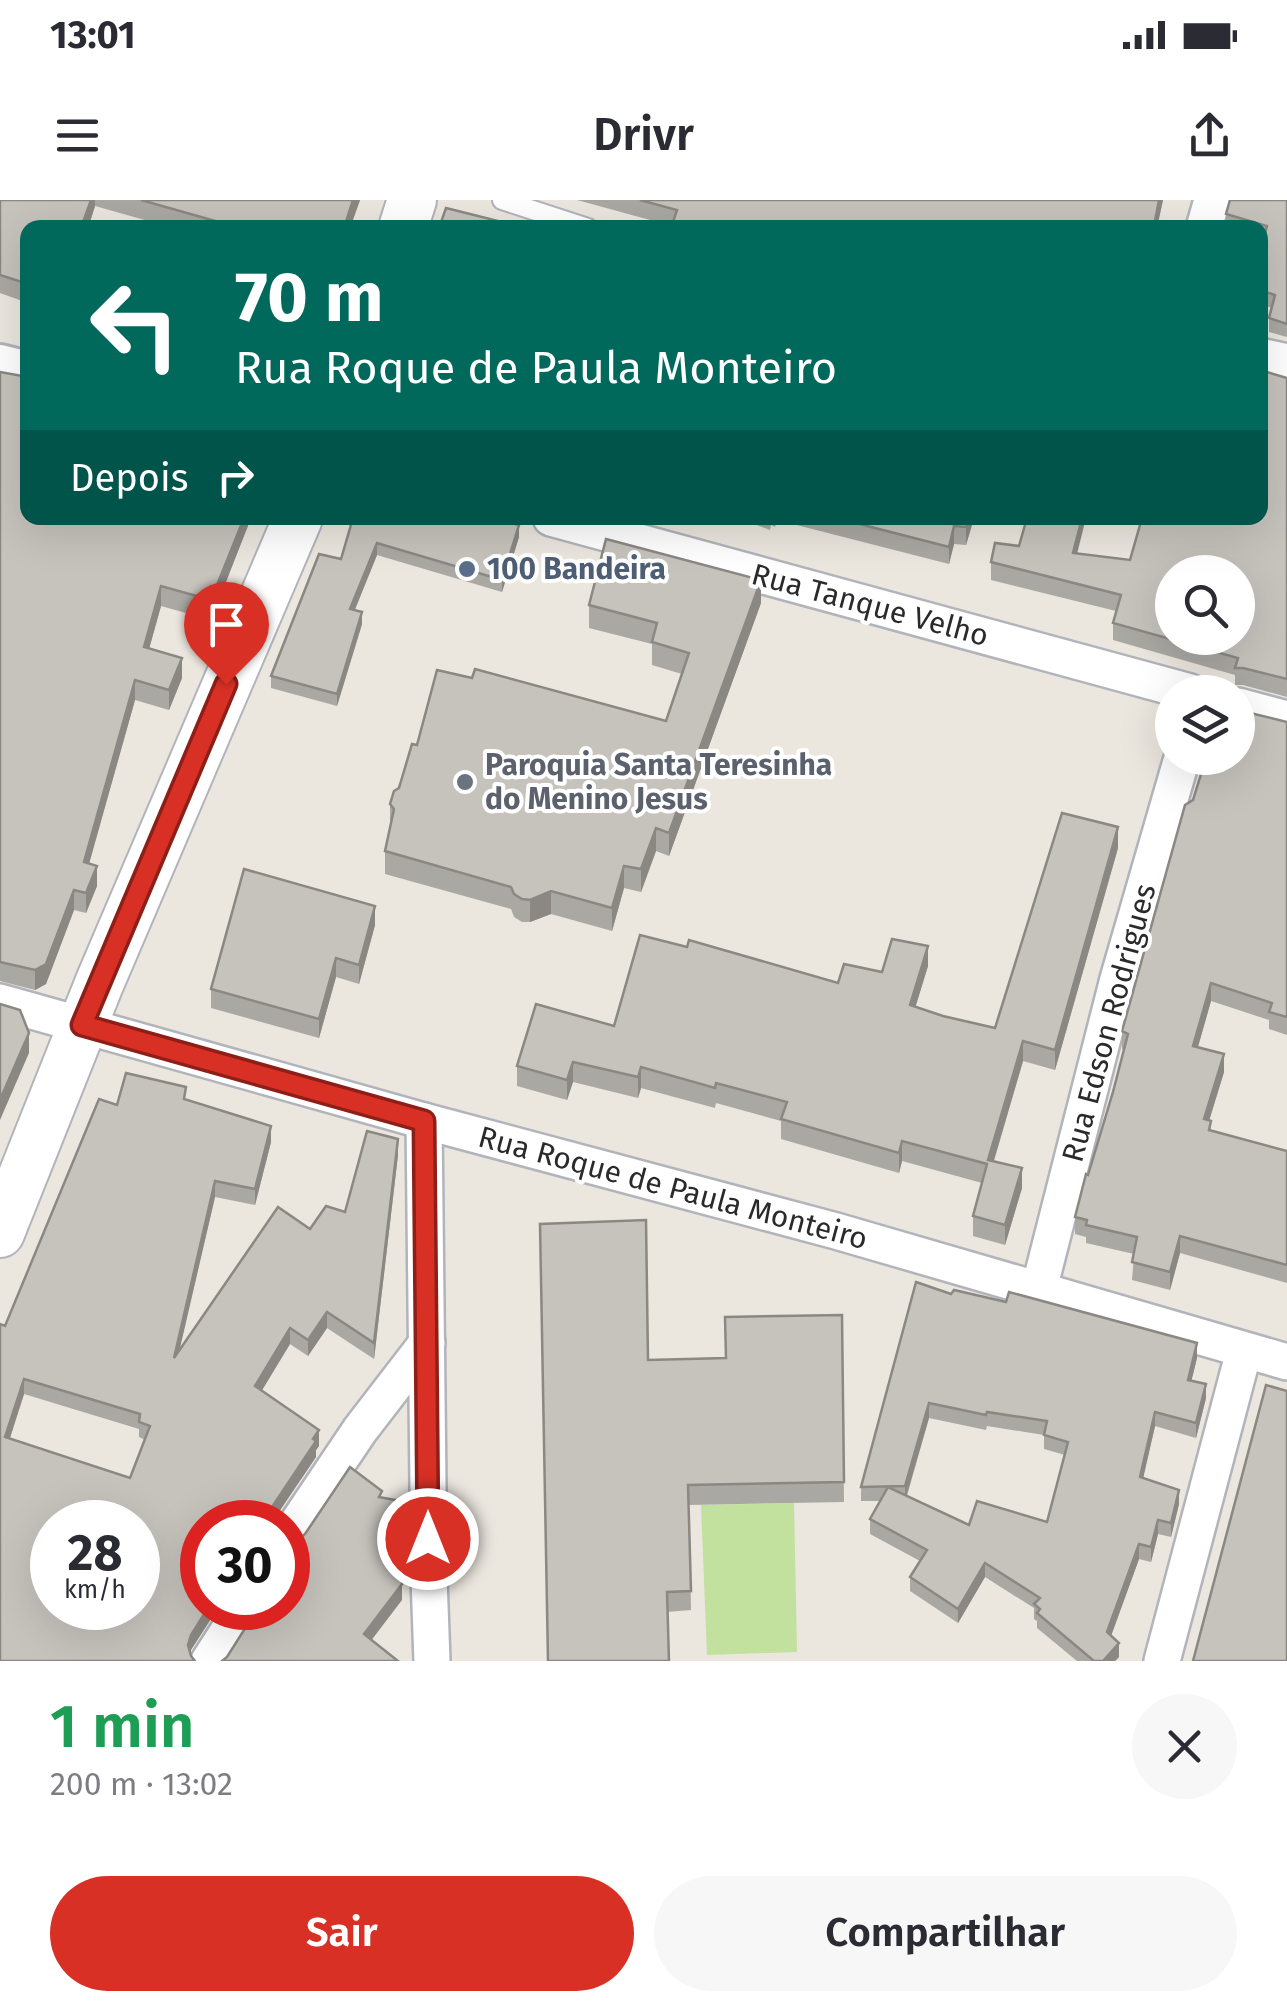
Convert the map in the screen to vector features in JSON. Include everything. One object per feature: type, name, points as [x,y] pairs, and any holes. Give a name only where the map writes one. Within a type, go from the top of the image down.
[{"type":"main road","points":[[0,1233],[82,1025],[295,525]]},
{"type":"street","name":"Rua Tanque Velho","points":[[577,525],[1155,682]]},
{"type":"street","points":[[1255,711],[1287,719]]},
{"type":"street","name":"Rua Edson Rodrigues","points":[[1039,1289],[1118,979],[1177,775]]},
{"type":"street","name":"Rua Roque de Paula Monteiro","points":[[0,1002],[836,1231],[1287,1362]]},
{"type":"street","points":[[424,1121],[432,1661]]},
{"type":"street","points":[[310,1504],[360,1430],[427,1343]]},
{"type":"street","points":[[1162,1661],[1244,1351]]},
{"type":"street","points":[[209,1661],[229,1630]]},
{"type":"lane","points":[[502,200],[563,220]]},
{"type":"green space","points":[[794,1503],[797,1652],[707,1655],[701,1505]]},
{"type":"building","points":[[0,200],[91,200],[84,220],[20,220],[20,281],[0,275]]},
{"type":"building","points":[[141,200],[353,200],[347,220],[212,220]]},
{"type":"building","points":[[640,200],[1159,200],[1155,220],[674,220],[677,210]]},
{"type":"building","points":[[1230,200],[1287,200],[1287,324],[1269,318],[1275,295],[1268,293],[1268,220],[1246,220],[1226,214]]},
{"type":"building","points":[[446,208],[494,220],[442,220]]},
{"type":"building","points":[[0,372],[20,376],[20,525],[241,525],[211,600],[161,586],[144,647],[182,658],[169,690],[135,680],[84,862],[97,866],[86,893],[74,890],[46,964],[35,970],[0,962]]},
{"type":"building","points":[[1268,372],[1287,378],[1287,679],[1235,668],[1238,658],[1227,655],[1255,655],[1255,555],[1155,555],[1155,635],[1113,623],[1121,595],[991,562],[995,543],[1019,546],[1025,525],[1080,525],[1073,553],[1130,560],[1140,525],[1268,525]]},
{"type":"building","points":[[351,525],[519,525],[502,580],[377,543],[350,609],[362,612],[337,694],[271,676],[319,554],[341,559]]},
{"type":"building","points":[[863,525],[967,525],[954,526],[949,547]]},
{"type":"building","points":[[606,539],[761,580],[669,833],[656,828],[641,869],[624,866],[612,908],[551,891],[530,900],[522,899],[511,887],[385,851],[394,809],[390,804],[412,744],[417,745],[437,670],[472,678],[475,669],[666,721],[689,653],[652,642],[657,623],[589,605]]},
{"type":"building","points":[[1255,714],[1287,722],[1287,1017],[1269,1012],[1272,1003],[1211,983],[1193,1046],[1224,1054],[1204,1119],[1211,1121],[1209,1130],[1287,1151],[1287,1265],[1180,1236],[1170,1272],[1132,1262],[1137,1237],[1086,1225],[1087,1220],[1075,1217],[1113,1092],[1128,1034],[1122,1031],[1185,805],[1193,800],[1201,775],[1255,775]]},
{"type":"building","points":[[1062,813],[1118,827],[1055,1050],[1023,1041],[988,1160],[1022,1168],[1005,1225],[973,1216],[987,1164],[902,1141],[899,1153],[781,1119],[787,1102],[716,1083],[715,1088],[641,1067],[638,1077],[573,1062],[567,1080],[517,1066],[536,1004],[614,1026],[640,935],[687,947],[689,940],[838,983],[844,964],[882,972],[892,939],[928,946],[910,1005],[995,1028]]},
{"type":"building","points":[[244,869],[375,906],[359,965],[336,958],[319,1019],[211,989]]},
{"type":"building","points":[[0,1004],[20,1010],[29,1033],[0,1100]]},
{"type":"building","points":[[126,1073],[186,1087],[184,1099],[271,1126],[255,1189],[215,1181],[174,1358],[278,1207],[310,1229],[326,1206],[345,1212],[367,1131],[398,1139],[374,1343],[327,1312],[308,1340],[290,1328],[255,1386],[319,1430],[313,1439],[316,1441],[277,1500],[180,1500],[180,1630],[194,1630],[188,1645],[195,1661],[0,1661],[0,1324],[5,1326],[99,1099],[117,1105]],"holes":[[[24,1379],[140,1414],[139,1422],[150,1426],[130,1478],[5,1437]]]},
{"type":"building","points":[[646,1220],[648,1360],[726,1358],[725,1317],[842,1315],[844,1482],[688,1485],[691,1591],[667,1592],[669,1661],[548,1661],[540,1224]]},
{"type":"building","points":[[916,1282],[951,1294],[954,1290],[1006,1302],[1009,1292],[1197,1343],[1188,1380],[1206,1384],[1196,1423],[1155,1412],[1140,1477],[1179,1490],[1171,1523],[1158,1520],[1151,1547],[1139,1544],[1107,1632],[1119,1643],[1103,1661],[1094,1661],[1037,1613],[1040,1609],[1034,1604],[1040,1598],[985,1563],[958,1609],[910,1577],[927,1550],[870,1519],[888,1487],[969,1525],[977,1501],[1047,1522],[1068,1442],[1044,1435],[1047,1421],[987,1412],[986,1415],[929,1403],[905,1486],[861,1487]]},
{"type":"building","points":[[1266,1385],[1287,1391],[1287,1661],[1193,1661]]},
{"type":"building","points":[[350,1467],[382,1491],[379,1497],[401,1501],[402,1584],[364,1634],[398,1661],[222,1661],[244,1630],[310,1630],[310,1527]]},
{"type":"place","name":"100 Bandeira","points":[[467,569]]},
{"type":"place","name":"Paroquia Santa Teresinha do Menino Jesus","points":[[465,782]]},
{"type":"route","points":[[226,684],[82,1025],[424,1121],[428,1539]]}]
